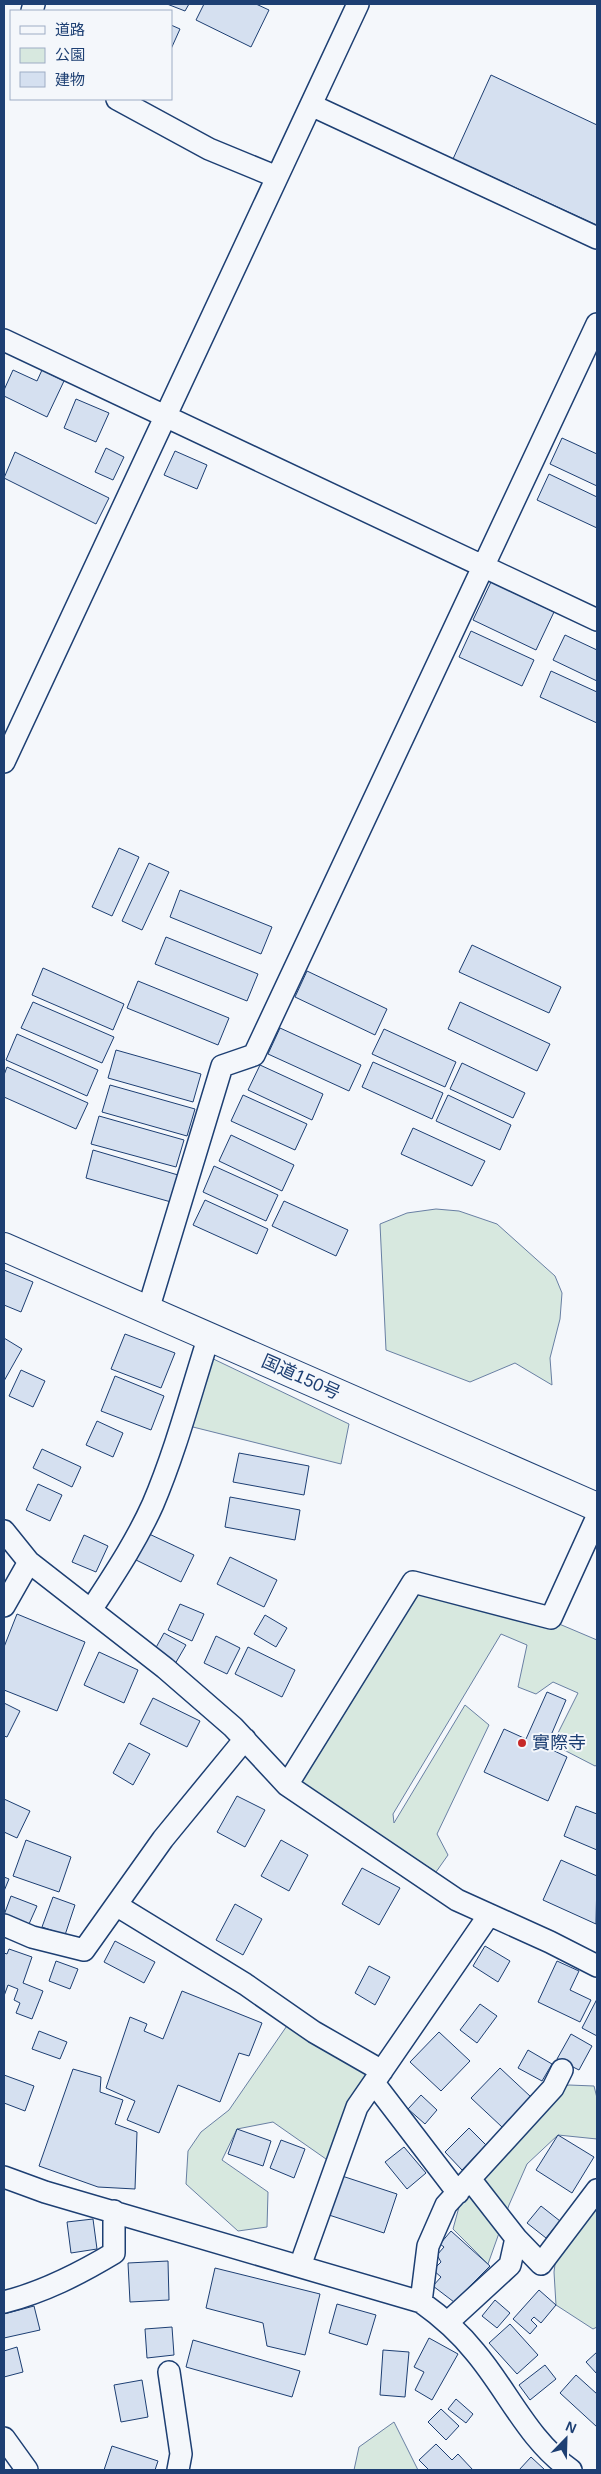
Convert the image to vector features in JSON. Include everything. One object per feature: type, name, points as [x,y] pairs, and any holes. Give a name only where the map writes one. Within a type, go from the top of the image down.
[{"type":"highway","name":"国道150号","points":[[4,1247],[597,1507]]},
{"type":"street","points":[[4,762],[358,4]]},
{"type":"street","points":[[120,100],[209,149],[277,176]]},
{"type":"street","points":[[311,105],[597,238]]},
{"type":"street","points":[[148,1310],[222,1066],[254,1055],[597,324]]},
{"type":"street","points":[[4,340],[597,620]]},
{"type":"street","points":[[91,1610],[129,1552],[153,1504],[177,1439],[209,1336]]},
{"type":"street","points":[[287,1785],[412,1582],[551,1618],[597,1517]]},
{"type":"street","points":[[4,1531],[29,1562],[166,1668],[245,1739],[287,1785],[457,1900],[597,1966]]},
{"type":"street","points":[[4,1606],[29,1562]]},
{"type":"street","points":[[4,1926],[32,1937],[84,1950],[163,1839],[245,1739]]},
{"type":"street","points":[[116,1905],[245,1984],[378,2077],[464,2186],[541,2264],[597,2190]]},
{"type":"street","points":[[300,2266],[358,2107],[489,1915]]},
{"type":"street","points":[[421,2302],[428,2246],[446,2205],[553,2088],[562,2070]]},
{"type":"street","points":[[4,2177],[45,2192],[421,2302],[448,2322],[476,2353],[536,2439],[559,2462],[571,2470]]},
{"type":"street","points":[[4,2302],[24,2297],[73,2278],[114,2253],[114,2211]]},
{"type":"street","points":[[448,2322],[510,2266],[516,2238]]},
{"type":"street","points":[[168,2372],[181,2454],[178,2470]]},
{"type":"street","points":[[4,2438],[26,2470]]},
{"type":"green space","points":[[436,1209],[459,1211],[497,1224],[555,1276],[562,1293],[560,1319],[550,1358],[552,1385],[515,1363],[470,1382],[386,1350],[380,1224],[407,1213]]},
{"type":"green space","points":[[203,1354],[349,1424],[341,1464],[181,1424]]},
{"type":"green space","points":[[413,1582],[538,1615],[597,1640],[597,1765],[595,1766],[564,1750],[554,1741],[578,1693],[553,1682],[536,1694],[518,1687],[527,1645],[501,1634],[393,1814],[394,1823],[465,1705],[489,1725],[437,1834],[448,1855],[436,1872],[385,1839],[293,1789]]},
{"type":"green space","points":[[293,2017],[378,2077],[336,2166],[273,2122],[237,2129],[222,2160],[268,2192],[267,2227],[238,2231],[186,2184],[188,2151],[201,2132],[229,2110]]},
{"type":"green space","points":[[569,2085],[594,2086],[597,2098],[597,2139],[558,2135],[527,2164],[509,2205],[488,2264],[453,2229],[465,2185],[553,2088]]},
{"type":"green space","points":[[597,2196],[597,2327],[593,2329],[556,2305],[554,2272],[558,2241]]},
{"type":"green space","points":[[394,2422],[418,2470],[354,2470],[359,2447]]},
{"type":"building","points":[[167,4],[189,4],[185,11]]},
{"type":"building","points":[[204,4],[256,4],[269,10],[251,47],[196,20]]},
{"type":"building","points":[[172,25],[180,29],[172,47]]},
{"type":"building","points":[[491,75],[597,125],[597,225],[453,159]]},
{"type":"building","points":[[13,370],[37,381],[42,370],[64,381],[47,417],[4,396],[4,390]]},
{"type":"building","points":[[76,399],[109,413],[96,442],[64,428]]},
{"type":"building","points":[[562,438],[597,454],[597,486],[550,464]]},
{"type":"building","points":[[106,448],[124,457],[113,480],[95,472]]},
{"type":"building","points":[[175,451],[207,465],[197,489],[164,475]]},
{"type":"building","points":[[15,452],[109,498],[96,524],[4,478]]},
{"type":"building","points":[[549,474],[597,497],[597,528],[537,500]]},
{"type":"building","points":[[491,582],[554,612],[536,650],[473,620]]},
{"type":"building","points":[[471,631],[534,660],[522,686],[459,657]]},
{"type":"building","points":[[565,635],[597,650],[597,681],[553,660]]},
{"type":"building","points":[[551,671],[597,692],[597,723],[540,697]]},
{"type":"building","points":[[119,848],[139,857],[112,916],[92,907]]},
{"type":"building","points":[[149,863],[169,872],[142,930],[122,921]]},
{"type":"building","points":[[180,890],[272,927],[261,954],[170,917]]},
{"type":"building","points":[[166,937],[258,974],[247,1001],[155,964]]},
{"type":"building","points":[[472,945],[561,987],[549,1013],[459,972]]},
{"type":"building","points":[[43,968],[124,1004],[113,1030],[32,995]]},
{"type":"building","points":[[307,971],[387,1009],[375,1035],[295,997]]},
{"type":"building","points":[[138,981],[229,1018],[218,1045],[127,1008]]},
{"type":"building","points":[[33,1002],[114,1037],[102,1063],[21,1028]]},
{"type":"building","points":[[460,1002],[550,1044],[537,1071],[448,1029]]},
{"type":"building","points":[[280,1028],[361,1065],[349,1091],[268,1054]]},
{"type":"building","points":[[384,1029],[456,1062],[445,1087],[372,1054]]},
{"type":"building","points":[[17,1034],[98,1070],[87,1096],[6,1060]]},
{"type":"building","points":[[116,1050],[201,1074],[193,1102],[108,1078]]},
{"type":"building","points":[[373,1062],[443,1093],[432,1119],[362,1087]]},
{"type":"building","points":[[462,1063],[525,1093],[513,1118],[450,1089]]},
{"type":"building","points":[[260,1065],[323,1094],[312,1120],[248,1090]]},
{"type":"building","points":[[7,1067],[88,1103],[76,1129],[4,1097],[4,1075]]},
{"type":"building","points":[[110,1085],[195,1109],[187,1136],[102,1112]]},
{"type":"building","points":[[243,1095],[307,1124],[295,1150],[231,1121]]},
{"type":"building","points":[[448,1095],[511,1125],[500,1150],[436,1121]]},
{"type":"building","points":[[99,1116],[184,1140],[176,1167],[91,1144]]},
{"type":"building","points":[[413,1128],[485,1161],[472,1186],[401,1154]]},
{"type":"building","points":[[231,1135],[294,1165],[282,1191],[219,1161]]},
{"type":"building","points":[[93,1150],[178,1175],[171,1202],[86,1178]]},
{"type":"building","points":[[214,1166],[278,1195],[266,1221],[203,1192]]},
{"type":"building","points":[[205,1200],[268,1229],[257,1254],[193,1225]]},
{"type":"building","points":[[284,1201],[348,1230],[336,1256],[272,1226]]},
{"type":"building","points":[[4,1270],[33,1282],[21,1312],[4,1305]]},
{"type":"building","points":[[125,1334],[175,1353],[161,1388],[111,1369]]},
{"type":"building","points":[[4,1338],[22,1349],[4,1381]]},
{"type":"building","points":[[21,1370],[45,1381],[33,1407],[9,1396]]},
{"type":"building","points":[[115,1376],[164,1396],[151,1430],[101,1411]]},
{"type":"building","points":[[97,1421],[123,1433],[113,1457],[86,1445]]},
{"type":"building","points":[[42,1449],[81,1467],[72,1487],[33,1468]]},
{"type":"building","points":[[239,1453],[309,1466],[304,1495],[233,1482]]},
{"type":"building","points":[[38,1484],[62,1495],[50,1521],[26,1510]]},
{"type":"building","points":[[230,1497],[300,1510],[295,1540],[225,1527]]},
{"type":"building","points":[[147,1533],[194,1555],[181,1582],[134,1559]]},
{"type":"building","points":[[84,1535],[108,1546],[96,1572],[72,1562]]},
{"type":"building","points":[[230,1557],[277,1580],[264,1607],[217,1584]]},
{"type":"building","points":[[180,1604],[204,1614],[192,1641],[168,1630]]},
{"type":"building","points":[[17,1614],[85,1642],[57,1711],[4,1690],[4,1647]]},
{"type":"building","points":[[265,1615],[287,1628],[276,1647],[254,1634]]},
{"type":"building","points":[[164,1633],[186,1645],[175,1664],[153,1653]]},
{"type":"building","points":[[216,1636],[240,1648],[227,1674],[204,1663]]},
{"type":"building","points":[[248,1647],[295,1670],[282,1697],[235,1674]]},
{"type":"building","points":[[99,1652],[138,1670],[124,1703],[84,1685]]},
{"type":"building","name":"實際寺","points":[[547,1692],[566,1700],[546,1747],[567,1757],[548,1801],[484,1772],[504,1729],[526,1739]]},
{"type":"building","points":[[153,1698],[200,1721],[187,1747],[140,1724]]},
{"type":"building","points":[[4,1703],[20,1711],[7,1737],[4,1736]]},
{"type":"building","points":[[129,1743],[150,1754],[133,1785],[113,1773]]},
{"type":"building","points":[[237,1796],[265,1810],[245,1847],[217,1832]]},
{"type":"building","points":[[4,1799],[30,1811],[17,1838],[4,1832]]},
{"type":"building","points":[[576,1806],[597,1814],[597,1850],[564,1836]]},
{"type":"building","points":[[26,1840],[71,1857],[59,1892],[13,1876]]},
{"type":"building","points":[[281,1840],[308,1855],[289,1891],[261,1876]]},
{"type":"building","points":[[561,1860],[597,1876],[596,1924],[543,1900]]},
{"type":"building","points":[[362,1868],[400,1888],[379,1925],[342,1904]]},
{"type":"building","points":[[4,1877],[9,1879],[4,1891]]},
{"type":"building","points":[[11,1896],[37,1906],[29,1924],[4,1915]]},
{"type":"building","points":[[53,1897],[75,1905],[65,1935],[42,1927]]},
{"type":"building","points":[[235,1904],[262,1919],[243,1955],[216,1940]]},
{"type":"building","points":[[115,1941],[155,1962],[144,1983],[104,1962]]},
{"type":"building","points":[[485,1946],[510,1961],[498,1982],[473,1966]]},
{"type":"building","points":[[9,1949],[32,1957],[23,1983],[43,1991],[32,2019],[16,2013],[20,2003],[14,2000],[18,1989],[8,1985],[4,1996],[4,1953],[7,1954]]},
{"type":"building","points":[[56,1961],[78,1969],[70,1989],[49,1981]]},
{"type":"building","points":[[557,1961],[579,1971],[570,1990],[591,2000],[580,2022],[538,2002]]},
{"type":"building","points":[[369,1966],[390,1977],[375,2005],[355,1993]]},
{"type":"building","points":[[182,1991],[262,2023],[249,2056],[239,2053],[220,2102],[178,2085],[159,2133],[127,2120],[135,2101],[106,2088],[130,2017],[147,2024],[144,2031],[163,2039]]},
{"type":"building","points":[[597,1999],[597,2036],[582,2028]]},
{"type":"building","points":[[480,2004],[497,2016],[477,2043],[460,2030]]},
{"type":"building","points":[[39,2031],[67,2042],[60,2059],[32,2049]]},
{"type":"building","points":[[439,2032],[470,2061],[441,2091],[410,2062]]},
{"type":"building","points":[[571,2034],[592,2046],[579,2070],[557,2059]]},
{"type":"building","points":[[528,2050],[552,2064],[542,2081],[518,2068]]},
{"type":"building","points":[[500,2068],[531,2097],[502,2127],[471,2098]]},
{"type":"building","points":[[73,2069],[101,2077],[100,2092],[123,2100],[115,2124],[137,2132],[135,2189],[98,2187],[39,2166]]},
{"type":"building","points":[[4,2075],[34,2086],[25,2111],[4,2103]]},
{"type":"building","points":[[421,2095],[437,2110],[425,2124],[408,2109]]},
{"type":"building","points":[[469,2128],[486,2145],[462,2170],[445,2152]]},
{"type":"building","points":[[237,2129],[271,2141],[263,2166],[228,2154]]},
{"type":"building","points":[[558,2135],[594,2157],[572,2193],[536,2170]]},
{"type":"building","points":[[281,2140],[305,2149],[294,2178],[270,2168]]},
{"type":"building","points":[[404,2147],[426,2173],[407,2189],[385,2162]]},
{"type":"building","points":[[342,2176],[397,2194],[384,2233],[329,2215]]},
{"type":"building","points":[[541,2206],[560,2221],[546,2238],[527,2223]]},
{"type":"building","points":[[93,2219],[97,2249],[71,2253],[67,2222]]},
{"type":"building","points":[[451,2231],[490,2266],[454,2302],[433,2286],[441,2277],[433,2270],[441,2262],[437,2255],[444,2247],[440,2244]]},
{"type":"building","points":[[168,2261],[169,2300],[130,2302],[128,2263]]},
{"type":"building","points":[[215,2268],[320,2294],[305,2355],[267,2346],[263,2323],[206,2308]]},
{"type":"building","points":[[539,2290],[556,2305],[541,2323],[534,2317],[531,2320],[537,2326],[530,2334],[513,2319]]},
{"type":"building","points":[[495,2300],[510,2313],[497,2328],[482,2316]]},
{"type":"building","points":[[337,2304],[376,2315],[367,2345],[329,2333]]},
{"type":"building","points":[[34,2306],[40,2330],[4,2338],[4,2314]]},
{"type":"building","points":[[510,2324],[538,2355],[517,2374],[489,2343]]},
{"type":"building","points":[[172,2327],[174,2355],[147,2358],[145,2329]]},
{"type":"building","points":[[429,2338],[458,2354],[432,2400],[415,2390],[424,2372],[414,2367]]},
{"type":"building","points":[[193,2340],[300,2371],[292,2397],[186,2367]]},
{"type":"building","points":[[17,2347],[23,2372],[4,2377],[4,2351]]},
{"type":"building","points":[[383,2350],[409,2352],[405,2397],[380,2395]]},
{"type":"building","points":[[597,2352],[597,2374],[586,2362]]},
{"type":"building","points":[[545,2365],[556,2379],[530,2400],[519,2385]]},
{"type":"building","points":[[576,2375],[597,2394],[597,2427],[560,2393]]},
{"type":"building","points":[[142,2380],[148,2417],[121,2422],[114,2385]]},
{"type":"building","points":[[456,2399],[473,2414],[466,2423],[448,2409]]},
{"type":"building","points":[[441,2409],[459,2426],[446,2440],[428,2422]]},
{"type":"building","points":[[436,2444],[452,2460],[458,2454],[473,2470],[429,2470],[419,2460]]},
{"type":"building","points":[[112,2446],[158,2461],[155,2470],[104,2470]]},
{"type":"building","points":[[531,2457],[545,2470],[519,2470]]},
{"type":"place","name":"實際寺","points":[[522,1743]]}]
